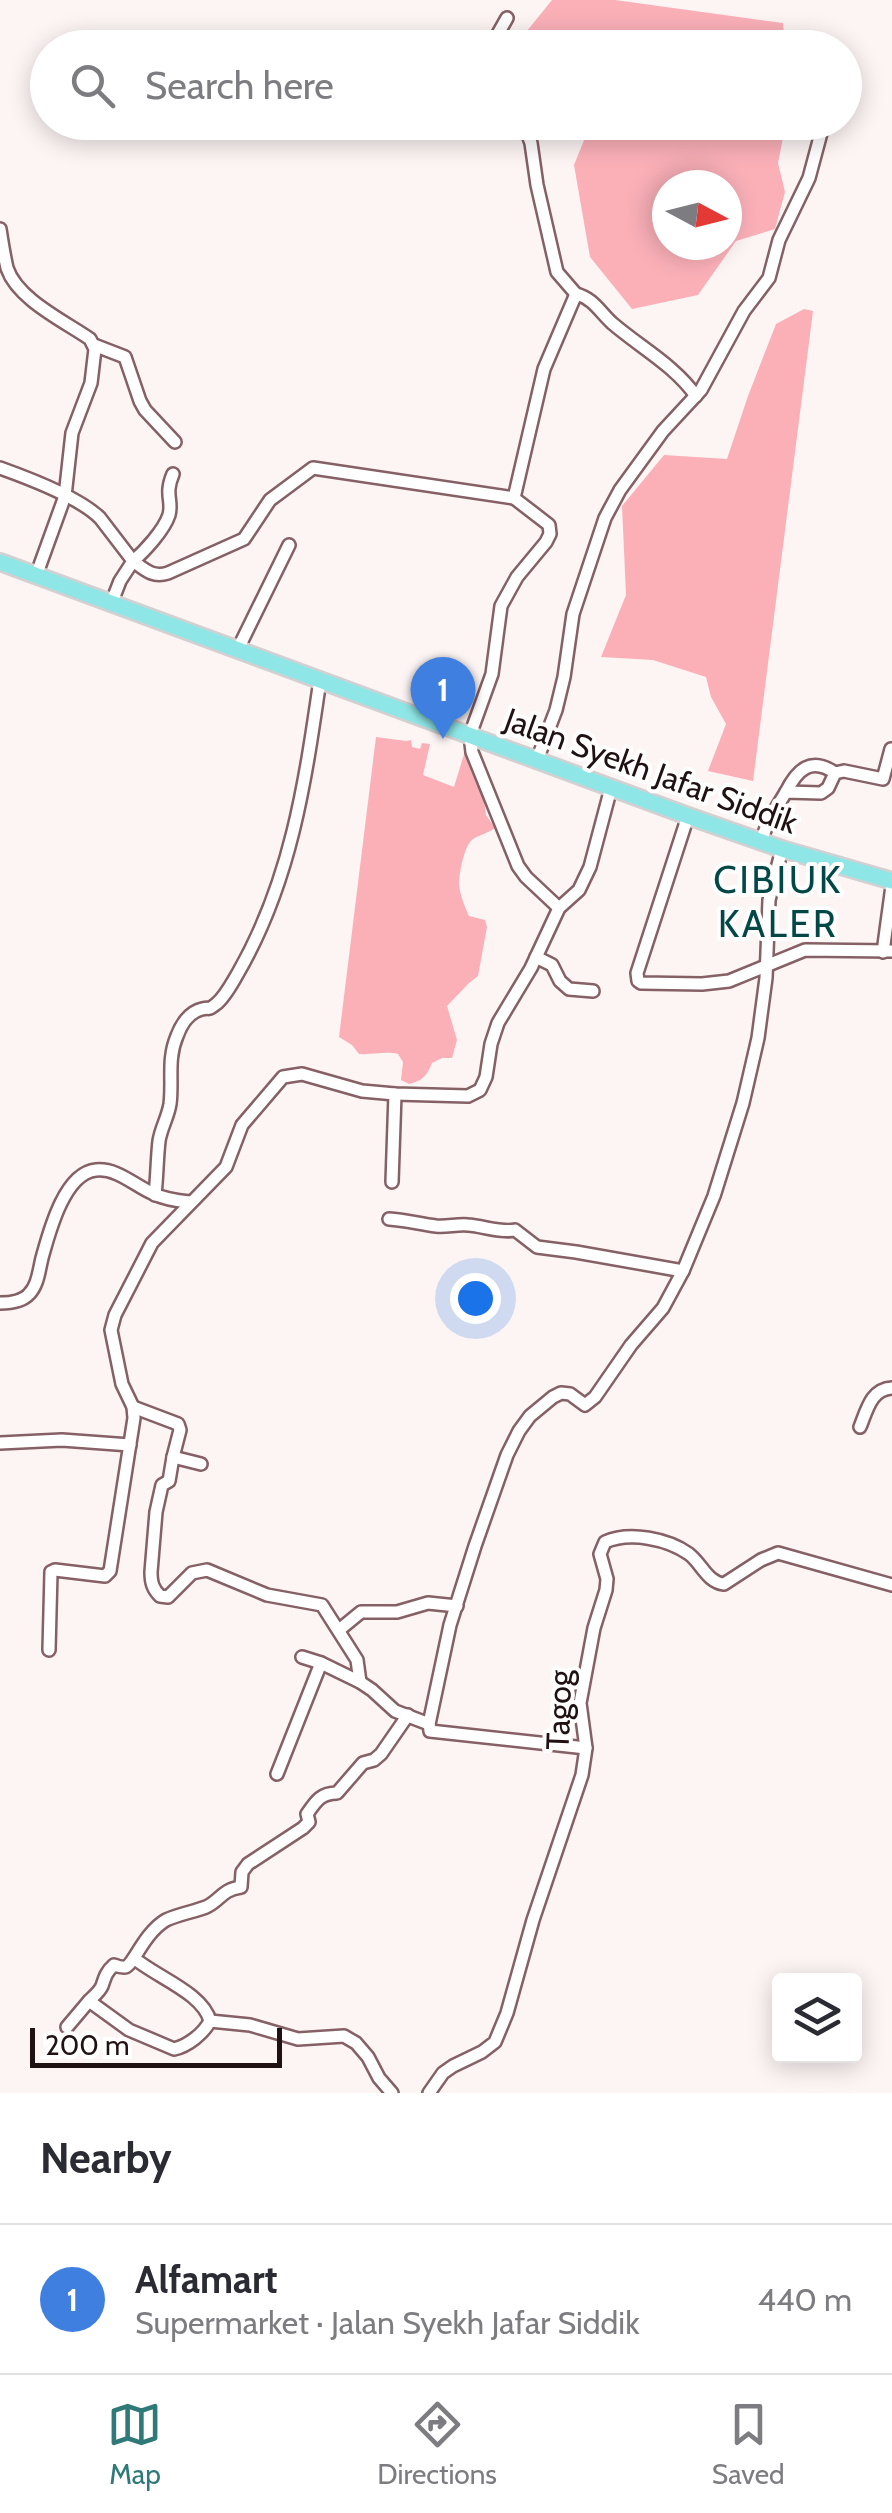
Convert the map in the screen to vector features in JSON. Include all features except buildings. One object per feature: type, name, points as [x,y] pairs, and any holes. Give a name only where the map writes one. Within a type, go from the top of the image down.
[{"type":"main road","name":"Jalan Syekh Jafar Siddik","points":[[0,562],[688,816],[892,884]]},
{"type":"street","points":[[500,30],[507,18]]},
{"type":"street","points":[[530,140],[557,272],[576,294],[592,301],[610,321],[676,372],[696,396]]},
{"type":"street","points":[[537,760],[556,710],[573,614],[605,518],[620,490],[664,431],[696,396],[744,311],[770,278],[782,232],[809,178],[819,140]]},
{"type":"street","points":[[0,229],[8,268],[17,286],[90,338],[94,345],[92,383],[72,433],[65,496],[36,576]]},
{"type":"street","points":[[514,498],[544,369],[576,294]]},
{"type":"street","points":[[94,345],[125,357],[140,401],[175,442]]},
{"type":"street","points":[[0,468],[94,512],[133,561],[151,574],[162,575],[240,542],[270,500],[312,468],[514,498],[549,524],[546,542],[504,601],[492,674],[470,735],[472,752],[518,866],[560,908]]},
{"type":"street","points":[[112,604],[120,581],[169,515],[168,488],[174,474]]},
{"type":"street","points":[[238,649],[289,545]]},
{"type":"street","points":[[155,1195],[159,1140],[170,1099],[172,1049],[187,1018],[197,1010],[214,1006],[222,997],[238,974],[271,907],[293,836],[320,680]]},
{"type":"street","points":[[786,792],[822,793],[835,774],[846,771],[882,779],[891,749]]},
{"type":"street","points":[[761,841],[796,772],[817,766],[835,774]]},
{"type":"street","points":[[50,1650],[53,1570],[108,1574],[133,1428],[133,1407],[118,1369],[112,1321],[144,1254],[226,1168],[242,1125],[284,1077],[302,1074],[362,1090],[395,1094],[468,1096],[480,1090],[498,1023],[560,908],[578,890],[590,867],[612,788]]},
{"type":"street","points":[[688,816],[637,973],[644,984],[729,981],[805,950],[888,952],[892,884]]},
{"type":"street","points":[[586,1748],[430,1731],[428,1716],[474,1546],[519,1430],[530,1416],[561,1393],[570,1394],[582,1404],[589,1403],[663,1308],[684,1271],[714,1196],[743,1103],[758,1038],[767,967],[769,900],[782,849]]},
{"type":"street","points":[[536,957],[552,965],[569,989],[593,991]]},
{"type":"street","points":[[392,1182],[395,1094]]},
{"type":"street","points":[[0,1303],[22,1300],[30,1294],[66,1194],[86,1172],[118,1174],[155,1195],[190,1202]]},
{"type":"street","points":[[389,1219],[515,1230],[537,1248],[684,1271]]},
{"type":"street","points":[[860,1427],[874,1396],[883,1388],[892,1388]]},
{"type":"street","points":[[133,1407],[178,1424],[180,1430],[169,1481],[162,1485],[156,1512],[153,1589],[164,1598],[173,1594],[192,1573],[206,1570],[268,1595],[322,1605],[357,1660],[360,1682]]},
{"type":"street","points":[[0,1443],[62,1440],[130,1445]]},
{"type":"street","points":[[173,1457],[201,1464]]},
{"type":"street","name":"Tagog","points":[[429,2093],[443,2074],[490,2046],[499,2035],[578,1791],[586,1748],[580,1703],[594,1628],[606,1590],[600,1554],[606,1542],[632,1536],[671,1546],[690,1554],[720,1585],[778,1553],[892,1585]]},
{"type":"street","points":[[338,1630],[362,1612],[396,1612],[428,1603],[456,1606]]},
{"type":"street","points":[[302,1658],[360,1682],[394,1711],[428,1724]]},
{"type":"street","points":[[278,1774],[321,1663]]},
{"type":"street","points":[[67,2028],[102,1988],[110,1968],[128,1967],[156,1927],[165,1921],[205,1907],[231,1888],[240,1887],[242,1872],[248,1864],[303,1828],[318,1798],[337,1793],[363,1763],[381,1754],[408,1715]]},
{"type":"street","points":[[134,1958],[196,1999],[207,2009],[210,2021]]},
{"type":"street","points":[[90,2001],[129,2030],[174,2049],[200,2034],[210,2021]]},
{"type":"street","points":[[210,2021],[250,2024],[298,2039],[344,2036],[368,2057],[392,2093]]},
{"type":"shaded area","points":[[552,0],[615,0],[783,23],[784,30],[528,30]]},
{"type":"shaded area","points":[[584,140],[783,140],[778,163],[785,192],[775,229],[742,239],[742,170],[652,170],[652,260],[723,260],[698,295],[632,309],[590,257],[574,165]]},
{"type":"shaded area","points":[[804,309],[813,311],[753,781],[708,771],[726,724],[711,697],[706,677],[653,660],[601,657],[626,595],[622,506],[664,455],[727,459],[776,324]]},
{"type":"shaded area","points":[[376,737],[411,740],[412,747],[420,749],[422,743],[430,744],[423,775],[454,787],[465,751],[486,815],[495,828],[470,842],[461,867],[459,885],[467,913],[485,920],[487,927],[478,976],[447,1006],[457,1040],[452,1058],[432,1063],[424,1077],[409,1084],[401,1080],[403,1062],[398,1054],[359,1054],[339,1037]]},
{"type":"place","name":"Alfamart","points":[[443,739]]},
{"type":"district","name":"CIBIUK KALER","points":[[778,902]]}]
